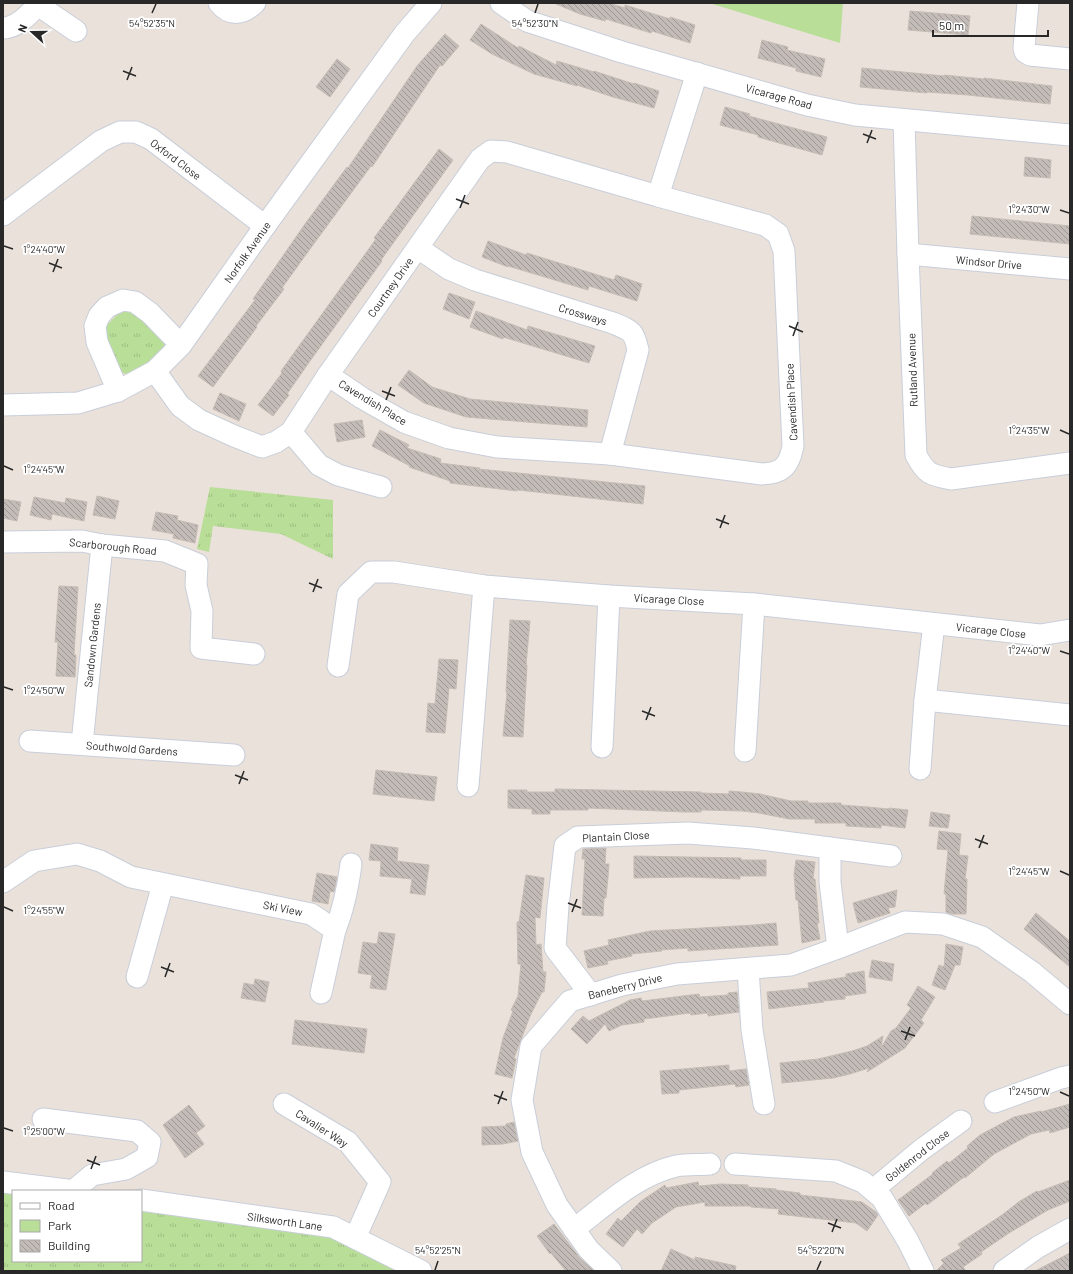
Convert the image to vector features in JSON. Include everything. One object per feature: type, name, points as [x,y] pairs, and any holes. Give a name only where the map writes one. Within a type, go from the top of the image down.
[{"type":"street","points":[[219,3],[224,9],[239,13],[247,10],[255,3]]},
{"type":"street","name":"Norfolk Avenue","points":[[3,405],[78,403],[118,391],[155,372],[181,345],[405,33],[431,3]]},
{"type":"street","name":"Vicarage Road","points":[[501,3],[527,21],[622,52],[807,105],[856,114],[904,120],[1070,135]]},
{"type":"street","points":[[1028,3],[1024,48],[1025,52],[1030,55],[1070,59]]},
{"type":"street","points":[[3,28],[9,28],[25,18],[38,5],[76,31]]},
{"type":"street","points":[[658,196],[697,73]]},
{"type":"street","name":"Rutland Avenue","points":[[904,120],[916,455],[922,468],[934,475],[951,478],[1070,463]]},
{"type":"street","name":"Oxford Close","points":[[3,216],[101,141],[120,132],[136,132],[151,139],[265,226]]},
{"type":"street","name":"Courtney Drive","points":[[155,372],[180,406],[199,420],[234,436],[262,446],[276,442],[291,432],[328,375],[480,159],[491,151],[507,152],[658,196]]},
{"type":"street","name":"Cavendish Place","points":[[328,375],[362,398],[404,422],[449,438],[497,447],[610,454],[762,474],[774,473],[784,468],[791,457],[793,446],[784,251],[778,234],[765,225],[658,196]]},
{"type":"street","name":"Crossways","points":[[418,248],[449,269],[475,280],[613,323],[628,329],[635,335],[638,350],[610,454]]},
{"type":"street","name":"Windsor Drive","points":[[908,254],[1070,269]]},
{"type":"street","points":[[118,391],[97,342],[95,326],[99,316],[107,307],[122,300],[135,302],[150,313],[181,345]]},
{"type":"street","points":[[291,432],[319,465],[338,475],[381,487]]},
{"type":"street","name":"Scarborough Road","points":[[3,542],[82,541],[102,545],[165,551],[197,564],[196,585],[202,611],[201,648],[254,654]]},
{"type":"street","name":"Sandown Gardens","points":[[82,744],[102,545]]},
{"type":"street","name":"Vicarage Close","points":[[338,666],[348,594],[371,572],[394,572],[484,586],[609,596],[754,604],[1040,635],[1070,630]]},
{"type":"street","points":[[468,786],[484,586]]},
{"type":"street","points":[[602,747],[609,596]]},
{"type":"street","points":[[745,751],[754,604]]},
{"type":"street","points":[[920,769],[925,700],[934,624]]},
{"type":"street","points":[[925,700],[1070,715]]},
{"type":"street","name":"Southwold Gardens","points":[[30,741],[234,755]]},
{"type":"street","name":"Plantain Close","points":[[591,994],[555,948],[565,846],[578,837],[688,833],[753,838],[891,856]]},
{"type":"street","points":[[830,848],[830,882],[838,948]]},
{"type":"street","name":"Ski View","points":[[3,882],[34,861],[77,854],[100,861],[131,878],[311,914],[335,930]]},
{"type":"street","points":[[321,993],[335,930],[342,913],[347,894],[351,864]]},
{"type":"street","points":[[137,977],[162,884]]},
{"type":"street","name":"Baneberry Drive","points":[[612,1271],[589,1250],[557,1205],[532,1152],[522,1100],[531,1046],[570,1001],[622,985],[676,974],[792,965],[905,922],[943,924],[982,937],[1032,972],[1070,1004]]},
{"type":"street","points":[[748,969],[752,1030],[764,1104]]},
{"type":"street","points":[[996,1102],[1070,1076]]},
{"type":"street","name":"Cavalier Way","points":[[284,1104],[348,1142],[380,1182],[354,1238]]},
{"type":"street","points":[[43,1119],[138,1131],[150,1142],[147,1157],[126,1169],[92,1174],[75,1190]]},
{"type":"street","name":"Goldenrod Close","points":[[873,1190],[921,1150],[961,1121]]},
{"type":"street","points":[[574,1229],[623,1192],[646,1177],[677,1166],[710,1164]]},
{"type":"street","name":"Goldenrod Close","points":[[735,1164],[836,1171],[863,1182],[882,1198],[908,1241],[923,1271]]},
{"type":"street","points":[[3,1182],[66,1190]]},
{"type":"street","name":"Silksworth Lane","points":[[142,1200],[333,1227],[421,1271]]},
{"type":"street","points":[[1004,1271],[1038,1247],[1070,1230]]},
{"type":"green space","points":[[709,3],[843,3],[840,43]]},
{"type":"green space","points":[[131,308],[164,337],[165,350],[156,362],[132,375],[123,373],[118,369],[105,338],[104,328],[121,311]]},
{"type":"green space","points":[[210,487],[333,500],[333,559],[281,534],[213,526],[209,552],[197,549]]},
{"type":"green space","points":[[3,1182],[12,1190],[12,1262],[142,1262],[142,1200],[333,1227],[421,1271],[3,1271]]},
{"type":"building","points":[[556,3],[608,3],[625,8],[625,5],[695,25],[690,43],[652,31],[651,33],[606,19],[605,21],[580,14]]},
{"type":"building","points":[[910,11],[970,16],[968,35],[908,30]]},
{"type":"building","points":[[481,24],[518,48],[519,46],[556,65],[557,61],[659,91],[654,108],[534,74],[492,54],[470,40]]},
{"type":"building","points":[[445,34],[459,46],[442,66],[440,65],[372,167],[371,166],[310,249],[282,288],[284,289],[213,387],[198,376],[255,300],[253,299],[305,224],[347,167],[348,168],[417,66]]},
{"type":"building","points":[[762,40],[788,47],[787,50],[825,59],[821,77],[796,71],[796,68],[758,58]]},
{"type":"building","points":[[337,59],[350,69],[330,97],[316,87]]},
{"type":"building","points":[[862,68],[944,76],[984,78],[1052,86],[1050,104],[968,95],[860,87]]},
{"type":"building","points":[[725,107],[750,114],[749,116],[827,137],[822,155],[720,125]]},
{"type":"building","points":[[439,149],[453,160],[381,260],[382,261],[310,361],[287,394],[289,395],[273,416],[258,405],[376,239],[374,238]]},
{"type":"building","points":[[1025,157],[1051,160],[1050,178],[1024,176]]},
{"type":"building","points":[[972,216],[1070,226],[1070,244],[970,234]]},
{"type":"building","points":[[488,241],[526,255],[527,253],[614,280],[616,275],[642,284],[637,301],[589,286],[588,290],[508,267],[482,257]]},
{"type":"building","points":[[449,293],[475,302],[469,319],[443,309]]},
{"type":"building","points":[[476,311],[527,330],[528,326],[595,346],[589,363],[503,337],[503,339],[470,327]]},
{"type":"building","points":[[409,370],[432,387],[470,399],[588,410],[587,427],[466,417],[424,403],[398,385]]},
{"type":"building","points":[[220,393],[246,404],[239,421],[213,409]]},
{"type":"building","points":[[362,420],[365,437],[337,442],[334,424]]},
{"type":"building","points":[[380,430],[409,445],[407,448],[441,459],[440,463],[480,468],[479,469],[645,486],[643,504],[450,483],[450,481],[409,467],[410,466],[372,446]]},
{"type":"building","points":[[97,496],[119,501],[115,519],[93,515]]},
{"type":"building","points":[[34,497],[65,503],[66,498],[87,502],[84,521],[52,514],[51,520],[30,515]]},
{"type":"building","points":[[3,499],[21,502],[17,521],[3,518]]},
{"type":"building","points":[[156,512],[178,516],[177,520],[198,525],[195,543],[173,538],[174,534],[152,530]]},
{"type":"building","points":[[59,586],[78,587],[74,655],[76,655],[75,677],[56,676],[58,642],[55,642]]},
{"type":"building","points":[[510,620],[530,621],[526,665],[523,737],[503,736],[507,692]]},
{"type":"building","points":[[439,659],[458,660],[456,689],[449,688],[445,733],[426,732],[428,703],[435,704]]},
{"type":"building","points":[[376,770],[437,777],[434,801],[373,794]]},
{"type":"building","points":[[555,789],[729,794],[729,791],[760,794],[791,801],[808,801],[808,803],[841,803],[841,805],[908,810],[905,828],[881,825],[881,828],[846,826],[846,823],[815,823],[815,819],[789,819],[742,811],[701,810],[701,812],[684,812],[588,808],[588,810],[550,810],[550,814],[532,814],[532,809],[508,808],[508,790],[555,792]]},
{"type":"building","points":[[931,812],[950,815],[948,828],[929,826]]},
{"type":"building","points":[[939,831],[961,834],[959,855],[968,856],[965,879],[967,879],[966,914],[951,914],[946,912],[946,894],[944,894],[948,850],[937,849]]},
{"type":"building","points":[[371,844],[398,848],[397,861],[429,865],[425,895],[410,893],[412,879],[380,876],[381,861],[369,860]]},
{"type":"building","points":[[606,848],[605,864],[609,864],[603,916],[582,915],[585,859],[582,859],[583,849]]},
{"type":"building","points":[[634,856],[741,858],[741,860],[766,860],[766,876],[740,876],[740,879],[689,877],[634,878]]},
{"type":"building","points":[[796,860],[815,862],[813,879],[815,879],[819,923],[817,923],[820,939],[802,943],[794,874]]},
{"type":"building","points":[[317,873],[337,877],[334,892],[330,891],[328,904],[312,901]]},
{"type":"building","points":[[526,875],[544,878],[540,918],[535,917],[536,945],[541,944],[543,972],[546,972],[544,992],[542,992],[530,1016],[514,1058],[516,1059],[512,1078],[495,1074],[503,1038],[513,1011],[511,1010],[518,996],[521,964],[518,964],[517,922],[519,922]]},
{"type":"building","points":[[897,890],[895,907],[888,908],[890,913],[858,923],[853,903]]},
{"type":"building","points":[[1036,913],[1070,941],[1070,967],[1024,929]]},
{"type":"building","points":[[776,923],[778,945],[688,951],[688,948],[661,950],[662,951],[631,954],[632,956],[607,961],[608,964],[588,968],[584,951],[609,945],[608,940],[650,931]]},
{"type":"building","points":[[379,932],[395,934],[386,990],[370,988],[372,975],[358,973],[363,942],[377,944]]},
{"type":"building","points":[[946,944],[963,947],[960,965],[955,965],[945,990],[932,985],[939,965],[944,967]]},
{"type":"building","points":[[872,960],[894,964],[892,981],[869,977]]},
{"type":"building","points":[[864,971],[866,993],[845,996],[845,999],[769,1009],[767,992],[809,988],[808,983],[846,977],[846,974]]},
{"type":"building","points":[[255,979],[269,982],[265,1002],[241,998],[244,983],[254,985]]},
{"type":"building","points":[[918,986],[935,997],[921,1020],[924,1023],[905,1048],[867,1072],[869,1068],[833,1078],[782,1083],[780,1063],[818,1059],[852,1051],[867,1046],[883,1036],[881,1048],[891,1031],[896,1028],[911,1008],[907,1005]]},
{"type":"building","points":[[737,992],[739,1012],[708,1016],[708,1013],[691,1015],[690,1013],[644,1019],[644,1022],[622,1025],[609,1031],[605,1024],[587,1044],[571,1029],[583,1016],[589,1021],[630,1000],[641,998],[642,1001],[699,994],[700,997],[728,995],[728,993]]},
{"type":"building","points":[[295,1020],[367,1029],[364,1053],[292,1044]]},
{"type":"building","points":[[729,1065],[729,1071],[746,1069],[749,1085],[736,1087],[735,1084],[679,1090],[679,1093],[662,1094],[660,1071]]},
{"type":"building","points":[[1070,1104],[1070,1127],[1050,1133],[1049,1130],[1031,1134],[994,1154],[965,1178],[964,1177],[927,1205],[926,1203],[909,1216],[898,1200],[933,1174],[932,1173],[947,1161],[949,1163],[968,1148],[967,1146],[980,1135],[1014,1117],[1041,1112]]},
{"type":"building","points":[[189,1105],[205,1126],[196,1133],[204,1144],[185,1158],[163,1125]]},
{"type":"building","points":[[514,1122],[518,1141],[503,1144],[482,1145],[482,1127],[506,1126],[506,1124]]},
{"type":"building","points":[[1070,1180],[1070,1201],[1048,1210],[1009,1233],[981,1252],[982,1254],[963,1267],[966,1271],[936,1271],[944,1263],[941,1260],[961,1248],[958,1244],[1002,1215],[1020,1201],[1037,1191],[1038,1192]]},
{"type":"building","points":[[698,1182],[699,1186],[721,1184],[748,1185],[748,1187],[776,1189],[800,1193],[800,1195],[862,1202],[878,1215],[867,1231],[856,1223],[778,1214],[779,1209],[751,1206],[705,1206],[705,1202],[676,1207],[652,1223],[642,1234],[637,1229],[623,1247],[606,1234],[618,1218],[621,1221],[641,1201],[665,1185],[666,1188]]},
{"type":"building","points":[[554,1224],[579,1257],[594,1271],[566,1271],[551,1253],[550,1254],[537,1236]]},
{"type":"building","points":[[671,1249],[695,1260],[695,1257],[736,1266],[735,1271],[661,1271]]},
{"type":"building","points":[[1070,1253],[1070,1271],[1035,1271]]}]
